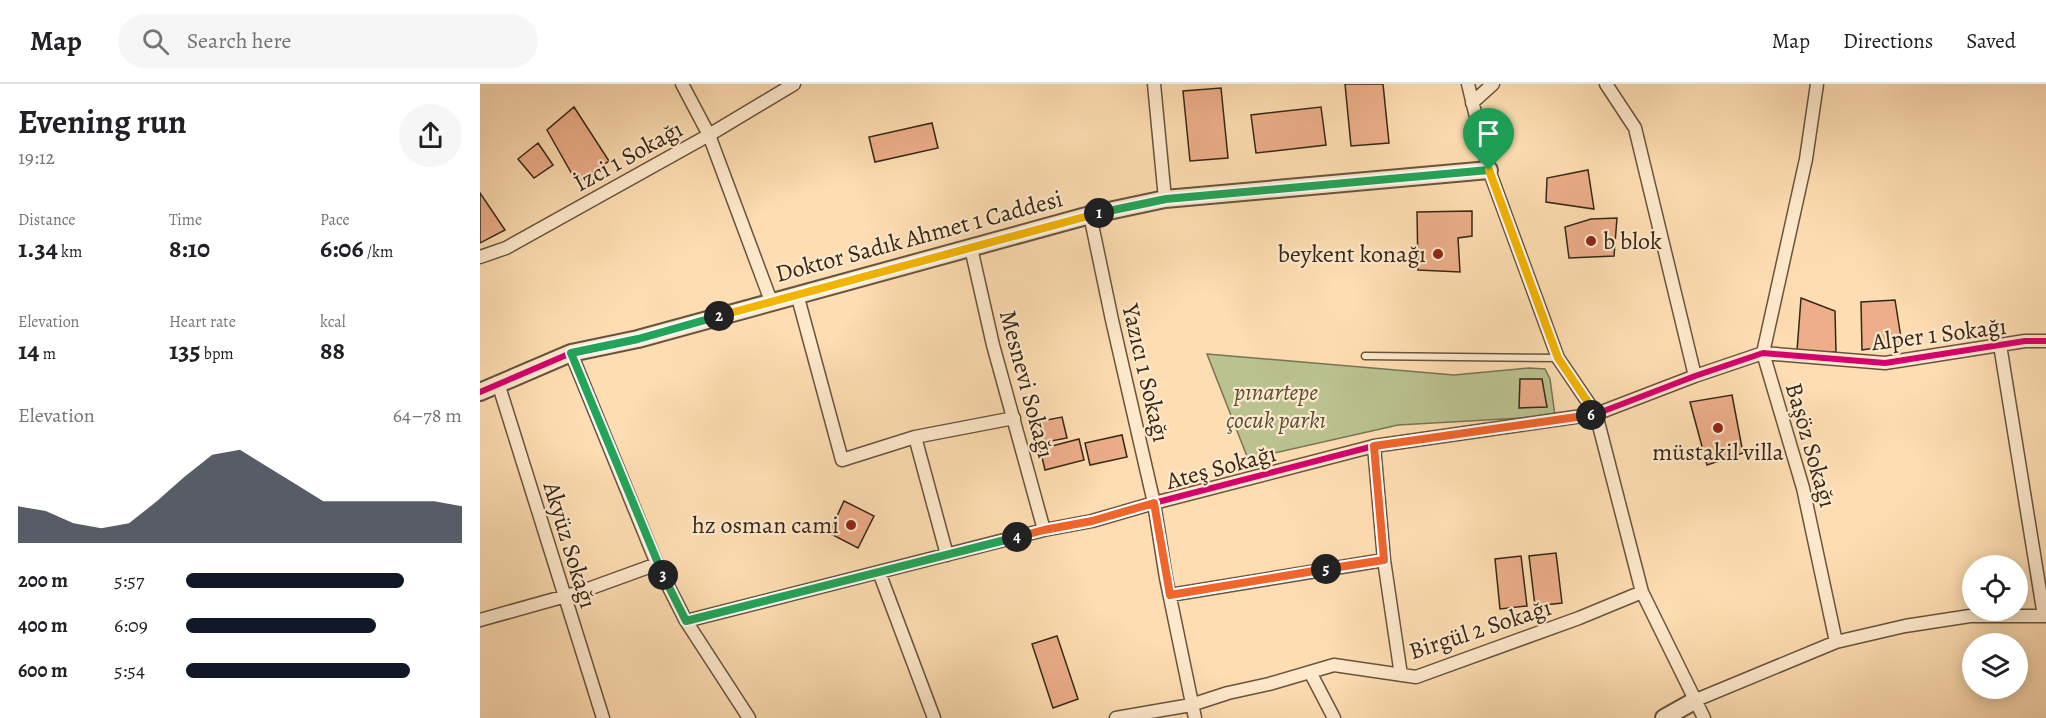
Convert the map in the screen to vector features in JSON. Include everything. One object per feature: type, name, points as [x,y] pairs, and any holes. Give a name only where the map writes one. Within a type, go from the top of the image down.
[{"type":"street","points":[[682,84],[709,135],[771,301]]},
{"type":"street","name":"İzci 1 Sokağı","points":[[480,257],[506,248],[709,135],[794,84]]},
{"type":"street","points":[[1154,84],[1166,199]]},
{"type":"street","points":[[1468,84],[1489,170],[1558,358],[1596,414],[1642,592],[1704,718]]},
{"type":"street","points":[[1472,103],[1493,84]]},
{"type":"street","points":[[1606,84],[1635,128],[1695,376]]},
{"type":"street","name":"Başöz Sokağı","points":[[1817,84],[1806,159],[1762,353],[1803,488],[1836,642]]},
{"type":"street","name":"Doktor Sadık Ahmet 1 Caddesi","points":[[480,392],[571,353],[638,339],[1090,215],[1166,199],[1489,170]]},
{"type":"street","name":"Yazıcı 1 Sokağı","points":[[1090,215],[1154,503],[1195,718]]},
{"type":"street","name":"Mesnevi Sokağı","points":[[970,248],[993,345],[1044,530]]},
{"type":"street","points":[[797,294],[842,460],[915,437],[1014,418]]},
{"type":"street","name":"Alper 1 Sokağı","points":[[1596,414],[1762,353],[1885,363],[2000,345],[2046,341]]},
{"type":"street","points":[[1664,718],[1696,700],[1836,642],[1905,626],[1970,616],[2045,616],[2000,345]]},
{"type":"street","points":[[571,353],[657,564],[686,621],[749,718]]},
{"type":"street","name":"Akyüz Sokağı","points":[[498,383],[603,718]]},
{"type":"street","name":"Ateş Sokağı","points":[[686,621],[1044,530],[1092,521],[1374,446],[1596,414]]},
{"type":"street","points":[[915,437],[947,555]]},
{"type":"street","points":[[1374,446],[1384,560],[1401,675]]},
{"type":"street","points":[[1170,595],[1384,560]]},
{"type":"street","points":[[480,620],[564,596],[657,564]]},
{"type":"street","points":[[879,572],[934,718]]},
{"type":"street","name":"Birgül 2 Sokağı","points":[[1116,718],[1191,705],[1334,664],[1416,677],[1579,618],[1642,592]]},
{"type":"street","points":[[1310,672],[1334,718]]},
{"type":"lane","points":[[1365,356],[1558,358]]},
{"type":"green space","name":"pınartepe çocuk parkı","points":[[1207,354],[1454,375],[1529,368],[1545,369],[1550,379],[1555,416],[1398,425],[1248,459]]},
{"type":"building","points":[[1345,84],[1383,84],[1389,143],[1351,146]]},
{"type":"building","points":[[1221,88],[1228,158],[1190,161],[1183,91]]},
{"type":"building","points":[[574,107],[609,161],[577,183],[547,130]]},
{"type":"building","points":[[1321,107],[1326,145],[1256,153],[1251,115]]},
{"type":"building","points":[[932,123],[938,148],[875,162],[869,137]]},
{"type":"building","points":[[538,143],[553,165],[534,178],[518,159]]},
{"type":"building","points":[[1588,170],[1594,209],[1546,202],[1547,178]]},
{"type":"building","points":[[480,193],[505,230],[480,243]]},
{"type":"building","name":"beykent konağı","points":[[1472,211],[1472,236],[1458,238],[1460,272],[1418,270],[1417,212]]},
{"type":"building","name":"b blok","points":[[1617,218],[1614,256],[1569,258],[1565,227],[1591,219]]},
{"type":"building","points":[[1801,298],[1835,311],[1836,352],[1797,351]]},
{"type":"building","points":[[1895,300],[1902,344],[1862,350],[1861,302]]},
{"type":"building","points":[[1520,379],[1542,379],[1547,407],[1519,408]]},
{"type":"building","name":"müstakil villa","points":[[1732,395],[1743,453],[1707,465],[1690,402]]},
{"type":"building","points":[[1062,417],[1067,438],[1036,444],[1031,423]]},
{"type":"building","points":[[1122,435],[1127,457],[1090,465],[1085,443]]},
{"type":"building","points":[[1079,439],[1084,460],[1045,470],[1040,449]]},
{"type":"building","name":"hz osman cami","points":[[844,501],[874,516],[858,548],[829,533]]},
{"type":"building","points":[[1556,553],[1562,603],[1535,606],[1529,556]]},
{"type":"building","points":[[1521,556],[1527,606],[1500,609],[1495,559]]},
{"type":"building","points":[[1057,636],[1078,699],[1053,708],[1032,644]]},
{"type":"cycle path","points":[[480,392],[571,353],[638,339],[1090,215],[1165,199],[1489,170]]},
{"type":"cycle path","points":[[686,621],[1044,530],[1092,521],[1374,446],[1596,414],[1763,353],[1885,363],[2025,341],[2046,341]]},
{"type":"place","name":"b blok","points":[[1591,241]]},
{"type":"place","name":"beykent konağı","points":[[1438,254]]},
{"type":"place","name":"müstakil villa","points":[[1718,428]]},
{"type":"place","name":"hz osman cami","points":[[851,525]]},
{"type":"route","points":[[1489,170],[1558,358],[1596,414],[1374,446],[1384,560],[1170,595],[1154,503],[1092,521],[1044,530],[686,621],[657,564],[571,353],[638,339],[1090,215],[1166,199],[1489,170]]}]
